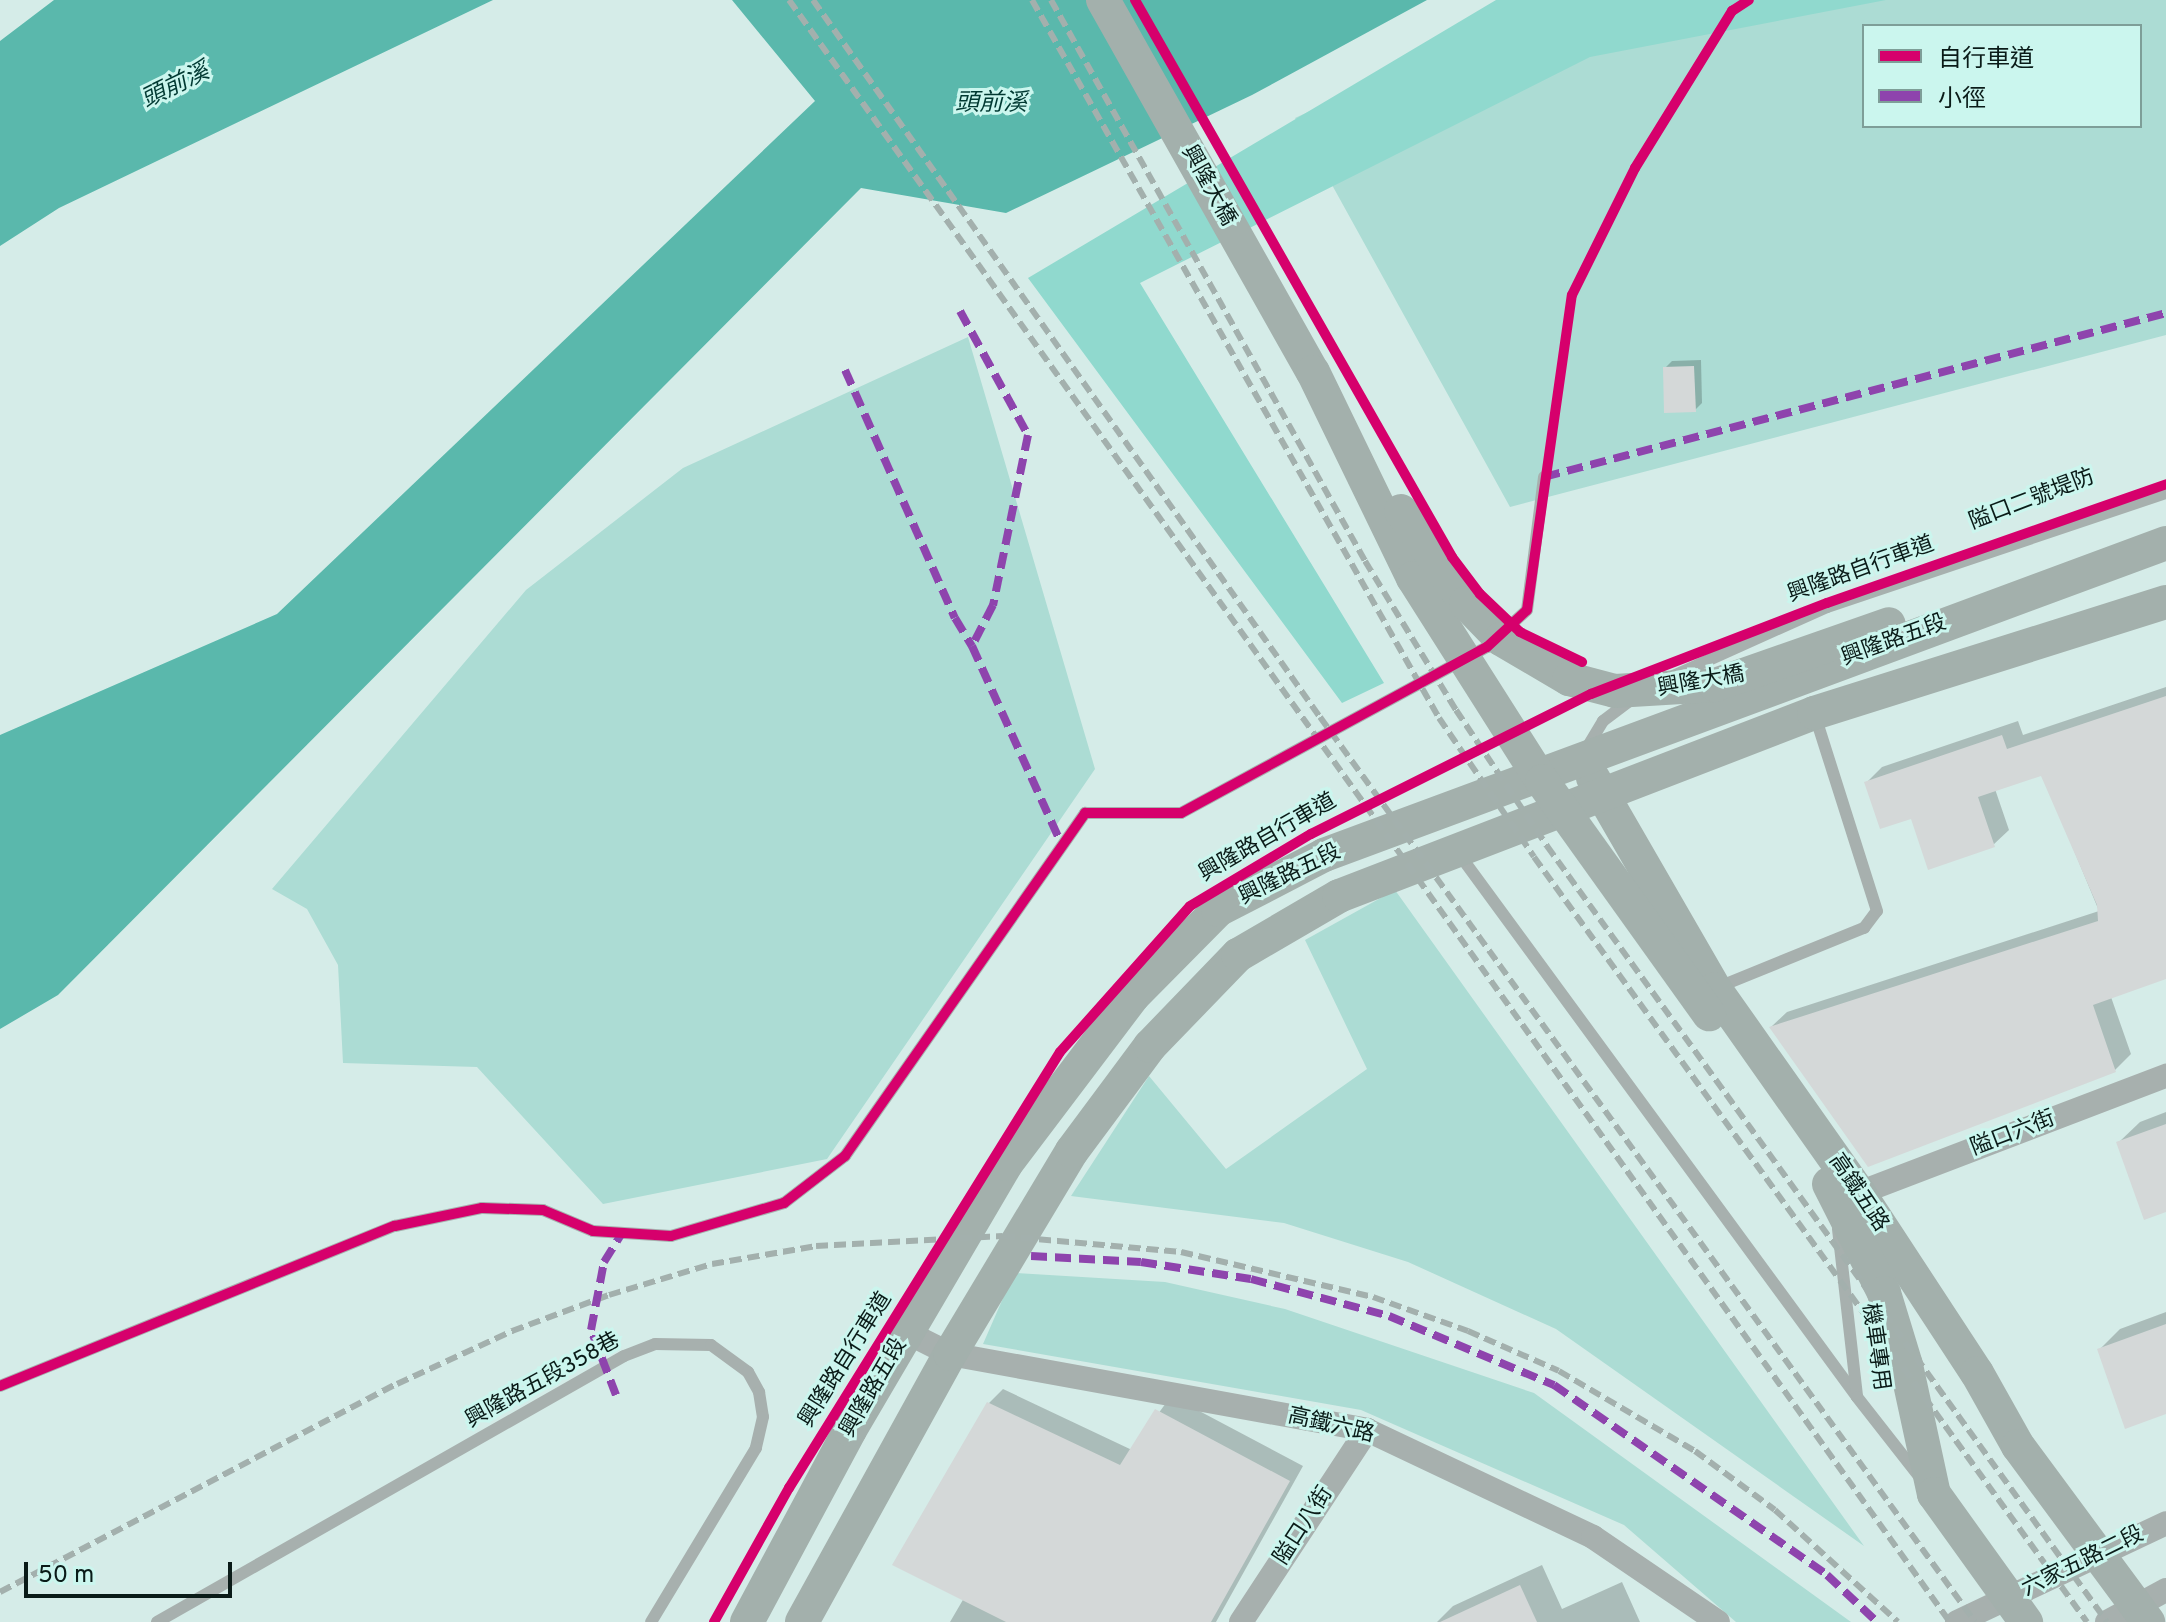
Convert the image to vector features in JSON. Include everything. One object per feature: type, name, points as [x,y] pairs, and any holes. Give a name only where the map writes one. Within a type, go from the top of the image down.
[{"type":"street","name":"興隆大橋","points":[[1103,0],[1313,372],[1413,578],[1542,781],[1712,1001],[1844,1188]]},
{"type":"street","name":"興隆大橋","points":[[1313,372],[1466,603],[1501,639],[1569,679],[1615,691],[1715,685],[2166,523]]},
{"type":"street","name":"興隆路五段","points":[[747,1622],[906,1332],[1006,1164],[1086,1054],[1133,996],[1218,910],[1324,855],[1471,803],[1582,756],[2166,543]]},
{"type":"street","name":"興隆路五段","points":[[802,1622],[950,1354],[1072,1151],[1150,1046],[1238,955],[1339,896],[1604,798],[1814,713],[2166,602]]},
{"type":"street","points":[[1582,756],[1712,1001]]},
{"type":"street","name":"隘口六街","points":[[1844,1188],[2166,1076]]},
{"type":"street","name":"高鐵五路","points":[[1844,1188],[1884,1293],[1906,1365],[1934,1494],[2017,1610]]},
{"type":"street","name":"高鐵五路","points":[[1844,1188],[1977,1373],[2018,1446],[2098,1554],[2130,1616]]},
{"type":"street","name":"高鐵六路","points":[[906,1332],[950,1354],[1367,1430],[1593,1537],[1718,1622]]},
{"type":"street","name":"隘口八街","points":[[1241,1622],[1367,1430]]},
{"type":"street","name":"六家五路二段","points":[[1957,1622],[2017,1610],[2098,1554],[2166,1523]]},
{"type":"street","points":[[2130,1616],[2166,1590]]},
{"type":"lane","points":[[0,1386],[395,1226],[482,1208],[543,1210],[593,1231],[671,1236],[784,1203],[845,1156],[1085,813],[1181,813],[1487,647],[1527,610],[1544,477]]},
{"type":"lane","points":[[1582,756],[1603,721],[1625,705],[1755,636],[2166,493]]},
{"type":"lane","points":[[1712,1001],[1864,928],[1877,911],[1814,713]]},
{"type":"lane","points":[[1457,852],[1857,1397]]},
{"type":"lane","name":"機車專用","points":[[1844,1188],[1846,1282],[1857,1397],[1934,1494]]},
{"type":"lane","name":"興隆路五段358巷","points":[[157,1622],[624,1356],[655,1344],[711,1345],[748,1372],[763,1417],[756,1448],[737,1485],[651,1622]]},
{"type":"shaded area","points":[[1496,0],[1886,0],[1590,57],[1140,283],[1384,683],[1342,703],[1028,278]]},
{"type":"shaded area","points":[[1552,0],[2166,0],[2166,335],[1510,507],[1295,118]]},
{"type":"shaded area","points":[[968,337],[1095,769],[827,1159],[603,1204],[477,1067],[343,1063],[338,965],[307,909],[272,889],[526,590],[683,468]]},
{"type":"shaded area","points":[[1395,890],[1864,1546],[1556,1329],[1408,1262],[1284,1223],[1071,1196],[1149,1076],[1226,1169],[1367,1069],[1305,940]]},
{"type":"shaded area","points":[[1014,1273],[1165,1282],[1285,1309],[1534,1393],[1851,1622],[1736,1622],[1624,1525],[1361,1410],[983,1344]]},
{"type":"water","name":"頭前溪","points":[[54,0],[493,0],[59,208],[0,246],[0,41]]},
{"type":"water","name":"頭前溪","points":[[732,0],[1427,0],[1252,95],[1006,213],[861,188],[58,995],[0,1029],[0,735],[277,614],[815,101]]},
{"type":"building","points":[[1694,366],[1696,412],[1664,413],[1663,367]]},
{"type":"building","points":[[2166,696],[2166,979],[2093,1005],[2116,1072],[1868,1167],[1769,1027],[2098,921],[2097,905],[2041,776],[1978,797],[1995,847],[1928,870],[1911,819],[1880,829],[1864,782],[2002,735],[2007,749]]},
{"type":"building","points":[[2166,1124],[2166,1212],[2144,1220],[2116,1142]]},
{"type":"building","points":[[2166,1324],[2166,1414],[2125,1429],[2097,1349]]},
{"type":"building","points":[[987,1402],[1120,1465],[1155,1409],[1290,1481],[1211,1622],[1006,1622],[892,1565]]},
{"type":"building","points":[[1520,1585],[1537,1622],[1440,1622]]},
{"type":"railway","points":[[789,0],[1950,1622]]},
{"type":"railway","points":[[813,0],[1320,717],[1975,1622]]},
{"type":"railway","points":[[1032,0],[1439,718],[1534,857],[2087,1622]]},
{"type":"railway","points":[[1051,0],[1365,561],[1456,710],[1547,846],[2107,1622]]},
{"type":"railway","points":[[0,1592],[397,1384],[512,1331],[609,1295],[712,1264],[816,1246],[1003,1236],[1181,1252],[1373,1297],[1468,1331],[1559,1371],[1695,1451],[1775,1510],[1898,1622]]},
{"type":"marked path","points":[[960,311],[1028,435],[993,605],[972,646],[1062,845]]},
{"type":"marked path","points":[[1544,477],[2166,313]]},
{"type":"marked path","points":[[845,370],[955,618],[972,646]]},
{"type":"marked path","points":[[616,1395],[591,1330],[604,1262],[623,1232]]},
{"type":"marked path","points":[[1031,1256],[1141,1262],[1251,1279],[1389,1316],[1554,1385],[1827,1575],[1877,1622]]},
{"type":"cycle path","points":[[1135,0],[1452,557],[1480,594],[1520,632],[1582,662]]},
{"type":"cycle path","points":[[0,1386],[395,1226],[482,1208],[543,1210],[593,1231],[671,1236],[784,1203],[845,1156],[1085,813],[1181,813],[1487,647],[1527,610],[1572,295],[1635,168],[1732,11],[1749,0]]},
{"type":"cycle path","name":"隘口二號堤防","points":[[714,1622],[789,1488],[1060,1052],[1190,906],[1311,834],[1591,694],[1827,603],[2166,484]]}]
